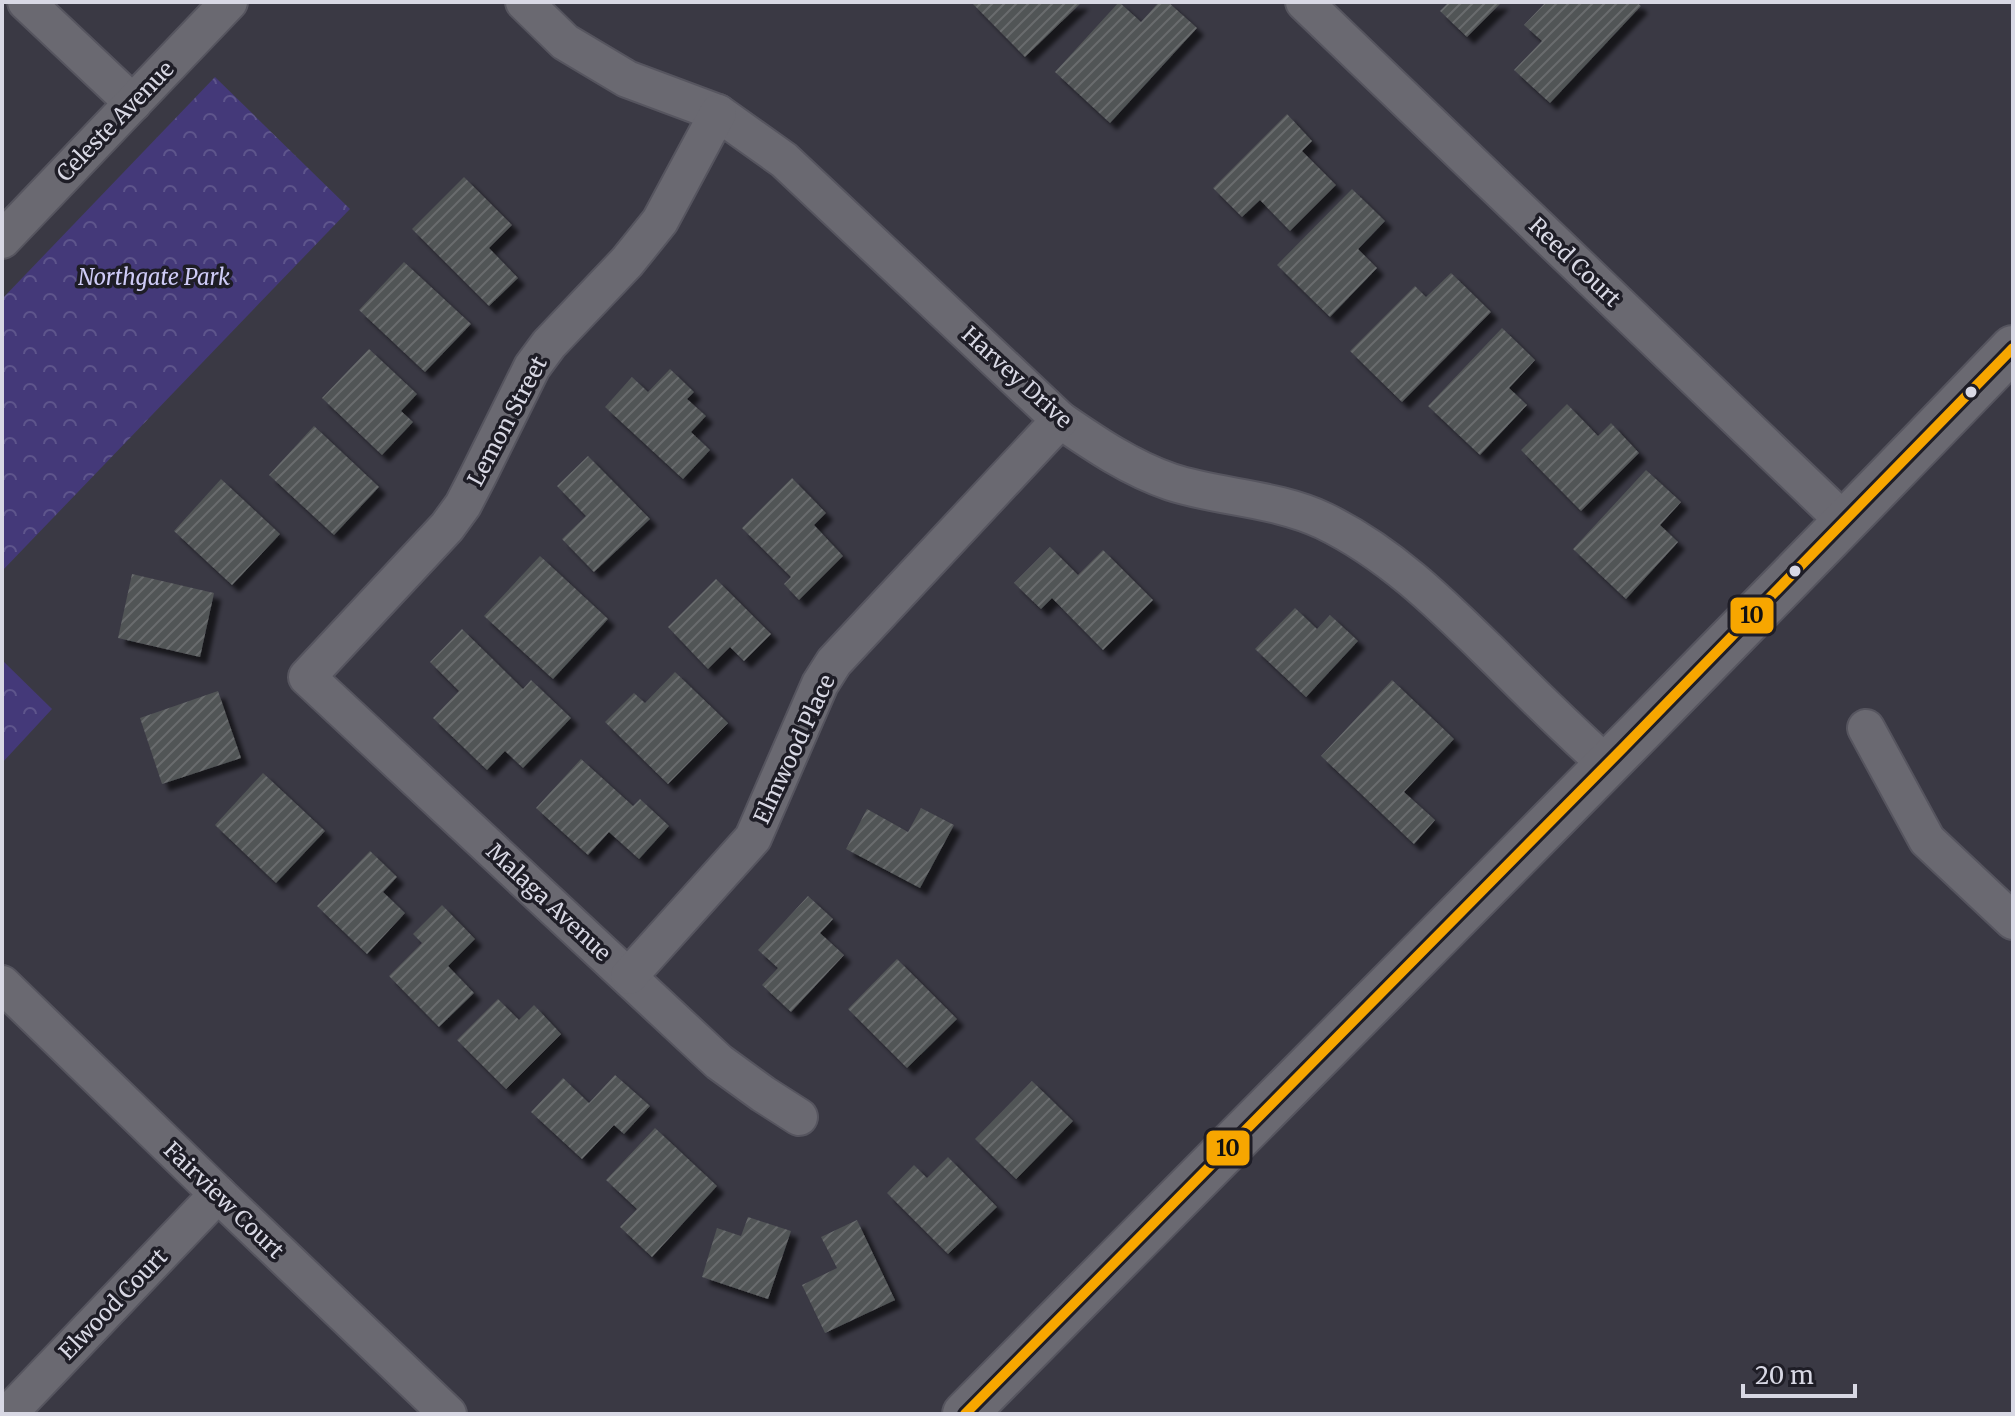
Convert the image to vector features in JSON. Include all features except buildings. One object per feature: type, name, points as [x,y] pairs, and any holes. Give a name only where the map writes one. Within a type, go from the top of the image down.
[{"type":"main road","points":[[971,1412],[2013,348]]},
{"type":"street","points":[[26,2],[133,103]]},
{"type":"street","name":"Celeste Avenue","points":[[2,240],[229,2]]},
{"type":"street","name":"Harvey Drive","points":[[524,2],[565,42],[627,79],[718,113],[784,160],[1060,420],[1111,453],[1141,470],[1173,482],[1305,512],[1362,541],[1432,595],[1607,765]]},
{"type":"street","name":"Reed Court","points":[[1304,2],[1845,522]]},
{"type":"street","name":"Lemon Street","points":[[307,677],[447,527],[463,505],[532,367],[660,221],[718,113]]},
{"type":"street","name":"Elmwood Place","points":[[629,976],[753,838],[820,684],[834,662],[1060,420]]},
{"type":"street","name":"Malaga Avenue","points":[[307,677],[719,1062],[799,1117]]},
{"type":"street","points":[[1866,728],[1927,840],[2013,921]]},
{"type":"street","name":"Fairview Court","points":[[2,984],[448,1414]]},
{"type":"street","name":"Elwood Court","points":[[8,1414],[218,1194]]},
{"type":"green space","name":"Northgate Park","points":[[215,77],[350,209],[2,571],[2,299]]},
{"type":"green space","points":[[2,660],[52,709],[2,763]]},
{"type":"transit line","name":"10","points":[[965,1414],[2013,348]]}]
